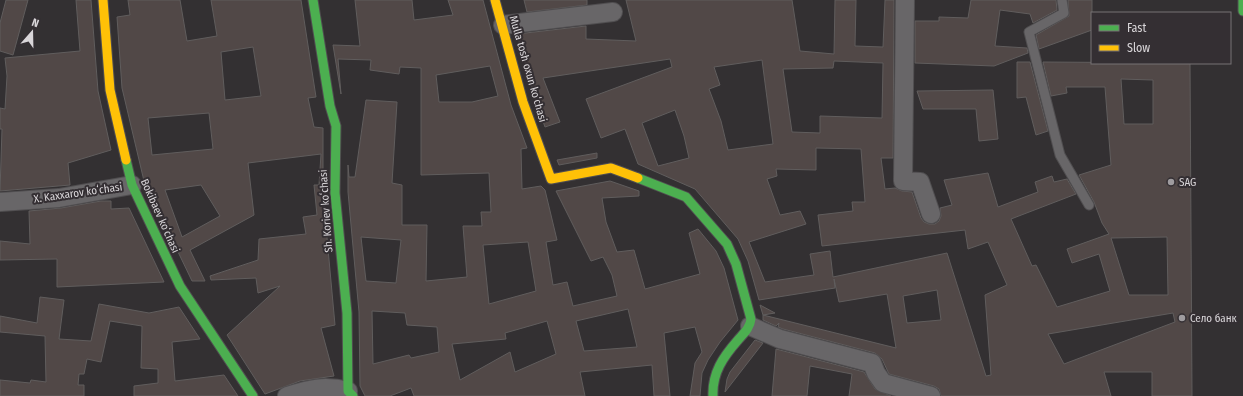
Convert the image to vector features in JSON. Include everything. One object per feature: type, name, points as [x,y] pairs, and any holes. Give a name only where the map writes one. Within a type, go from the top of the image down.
[{"type":"street","name":"Bokibaev koʻchasi","points":[[103,0],[110,90],[132,185],[180,286],[252,396]]},
{"type":"street","name":"Sh. Koriev koʻchasi","points":[[313,0],[330,106],[336,126],[335,193],[347,313],[350,393]]},
{"type":"street","name":"Mulla tosh oxun koʻchasi","points":[[495,0],[523,102],[551,179],[611,168],[686,197],[727,244],[742,282],[751,319],[750,326]]},
{"type":"street","points":[[905,0],[903,181],[920,182],[931,214]]},
{"type":"street","points":[[1243,0],[1243,11]]},
{"type":"street","points":[[503,25],[613,12]]},
{"type":"street","name":"X. Kaxxarov koʻchasi","points":[[0,202],[59,198],[132,185]]},
{"type":"street","points":[[713,396],[713,379],[717,367],[750,326],[780,339],[872,363],[876,373],[883,383],[931,396]]},
{"type":"street","points":[[287,396],[312,388],[333,387],[350,393]]},
{"type":"lane","points":[[1062,0],[1064,12],[1029,32],[1060,156],[1090,204]]},
{"type":"building","points":[[6,0],[28,0],[13,55],[0,51],[0,23]]},
{"type":"building","points":[[76,0],[91,0],[98,91],[111,150],[68,163],[70,185],[0,191],[2,129],[0,129],[0,108],[5,109],[7,76],[5,58],[80,51]]},
{"type":"building","points":[[128,0],[180,0],[187,41],[217,36],[211,0],[301,0],[316,97],[308,98],[314,127],[323,128],[323,194],[335,325],[321,328],[334,376],[300,381],[265,394],[227,335],[280,286],[258,293],[256,278],[211,280],[210,276],[258,260],[259,239],[306,234],[303,217],[317,215],[314,185],[319,185],[321,154],[248,163],[254,215],[190,250],[205,281],[192,281],[144,181],[122,88],[117,17],[130,15]],"holes":[[[253,47],[261,96],[225,100],[221,52]],[[209,113],[213,149],[152,155],[148,118]],[[201,185],[220,216],[182,237],[165,190]]]},
{"type":"building","points":[[355,0],[412,0],[414,20],[453,15],[448,0],[483,0],[511,105],[527,148],[521,149],[522,189],[541,186],[545,190],[557,240],[546,242],[553,285],[567,282],[573,306],[617,296],[612,275],[603,257],[591,261],[556,191],[610,181],[639,191],[639,196],[602,198],[606,222],[617,252],[634,250],[645,289],[700,274],[689,233],[698,229],[716,251],[724,268],[738,320],[708,360],[702,373],[700,396],[690,396],[695,363],[702,352],[695,327],[664,333],[670,396],[654,396],[652,365],[580,372],[585,396],[414,396],[411,388],[390,396],[365,396],[360,386],[359,312],[348,192],[348,165],[349,177],[355,177],[366,100],[397,102],[392,183],[402,185],[402,225],[427,225],[426,281],[467,277],[463,226],[482,226],[481,212],[491,212],[489,173],[421,175],[421,68],[400,67],[399,74],[370,70],[371,60],[338,59],[341,94],[333,45],[360,46]],"holes":[[[490,66],[498,96],[472,102],[439,102],[436,75]],[[361,237],[401,240],[396,283],[366,281]],[[528,242],[536,291],[489,304],[483,245]],[[628,309],[637,347],[584,351],[576,321]],[[372,311],[405,313],[407,325],[437,327],[439,352],[411,358],[409,355],[373,364]],[[547,321],[556,354],[515,372],[510,352],[460,380],[452,344],[506,339],[505,333]]]},
{"type":"building","points":[[524,0],[587,0],[587,5],[527,12]]},
{"type":"building","points":[[626,0],[792,0],[800,51],[834,54],[835,0],[856,0],[855,46],[883,47],[885,0],[894,0],[893,158],[881,158],[885,189],[895,188],[902,191],[912,192],[921,218],[924,222],[935,224],[939,221],[941,216],[940,208],[952,205],[944,180],[988,173],[998,207],[1038,192],[1035,182],[1052,176],[1054,182],[1067,179],[1076,194],[1011,219],[1032,266],[1036,265],[1057,307],[1110,291],[1099,254],[1072,263],[1067,249],[1109,234],[1102,223],[1094,202],[1079,175],[1111,165],[1105,87],[1066,87],[1067,93],[1051,96],[1043,62],[1091,62],[1091,64],[1190,64],[1192,396],[1152,396],[1152,372],[1104,372],[1111,396],[941,396],[939,389],[934,386],[889,374],[882,359],[875,353],[783,329],[778,327],[779,323],[776,326],[763,320],[763,315],[896,348],[887,294],[839,302],[834,279],[835,288],[759,300],[748,261],[738,239],[695,189],[638,164],[625,129],[601,138],[586,99],[672,67],[670,59],[543,78],[560,122],[545,127],[535,98],[517,34],[586,26],[586,39],[636,41]],"holes":[[[762,60],[773,144],[728,150],[721,121],[709,89],[720,85],[714,67]],[[834,61],[883,63],[882,118],[820,116],[820,133],[792,132],[783,69],[833,68]],[[1121,79],[1153,80],[1153,124],[1124,124]],[[675,110],[684,136],[689,158],[658,166],[642,123]],[[816,148],[861,149],[865,202],[852,202],[853,211],[818,215],[822,246],[965,230],[968,249],[988,242],[1007,285],[985,295],[991,375],[986,376],[947,253],[833,277],[830,251],[810,254],[814,275],[765,282],[749,242],[806,224],[800,211],[780,215],[767,179],[777,176],[776,169],[816,170]],[[1167,237],[1168,295],[1129,295],[1111,238]],[[937,290],[941,320],[907,323],[903,296]],[[1173,313],[1175,322],[1064,364],[1048,334]]]},
{"type":"building","points":[[971,0],[1056,0],[1057,10],[1033,23],[1030,14],[1000,10],[995,46],[1027,48],[1028,53],[994,66],[915,63],[915,21],[939,21],[939,17],[968,18]]},
{"type":"building","points":[[1068,0],[1092,0],[1091,30],[1039,49],[1036,35],[1069,16]]},
{"type":"building","points":[[1017,62],[1030,62],[1048,131],[1036,135],[1026,97],[1017,98]]},
{"type":"building","points":[[993,90],[998,139],[979,141],[976,109],[923,109],[917,91]]},
{"type":"building","points":[[597,153],[597,158],[559,165],[557,160]]},
{"type":"building","points":[[101,201],[111,201],[111,209],[129,208],[164,282],[57,287],[57,259],[0,260],[0,241],[30,244],[29,211],[61,208]]},
{"type":"building","points":[[40,297],[64,300],[59,339],[91,341],[99,304],[149,313],[179,307],[200,339],[172,342],[175,381],[224,375],[238,396],[134,396],[134,386],[158,383],[158,369],[141,368],[142,326],[110,321],[101,362],[87,359],[84,374],[79,374],[78,385],[84,385],[84,396],[0,396],[0,380],[30,383],[31,380],[46,382],[45,336],[0,332],[0,316],[37,323]]},
{"type":"building","points":[[760,305],[775,313],[763,315]]},
{"type":"building","points":[[755,340],[763,343],[725,392],[727,379],[730,372]]},
{"type":"building","points":[[776,349],[864,372],[875,389],[891,396],[849,396],[852,374],[810,366],[807,396],[772,396]]},
{"type":"traffic: fast","points":[[313,0],[330,106],[336,126],[335,193],[347,313],[348,391],[353,396]]},
{"type":"traffic: fast","points":[[1243,0],[1243,11]]},
{"type":"traffic: fast","points":[[126,160],[132,185],[180,286],[253,396]]},
{"type":"traffic: fast","points":[[638,178],[686,197],[727,244],[736,264],[751,319],[746,330],[723,359],[714,380],[713,396]]},
{"type":"traffic: slow","points":[[103,0],[110,90],[126,160]]},
{"type":"traffic: slow","points":[[495,0],[523,102],[551,179],[611,168],[638,178]]},
{"type":"place","name":"SAG","points":[[1171,182]]},
{"type":"place","name":"Село банк","points":[[1182,318]]}]
